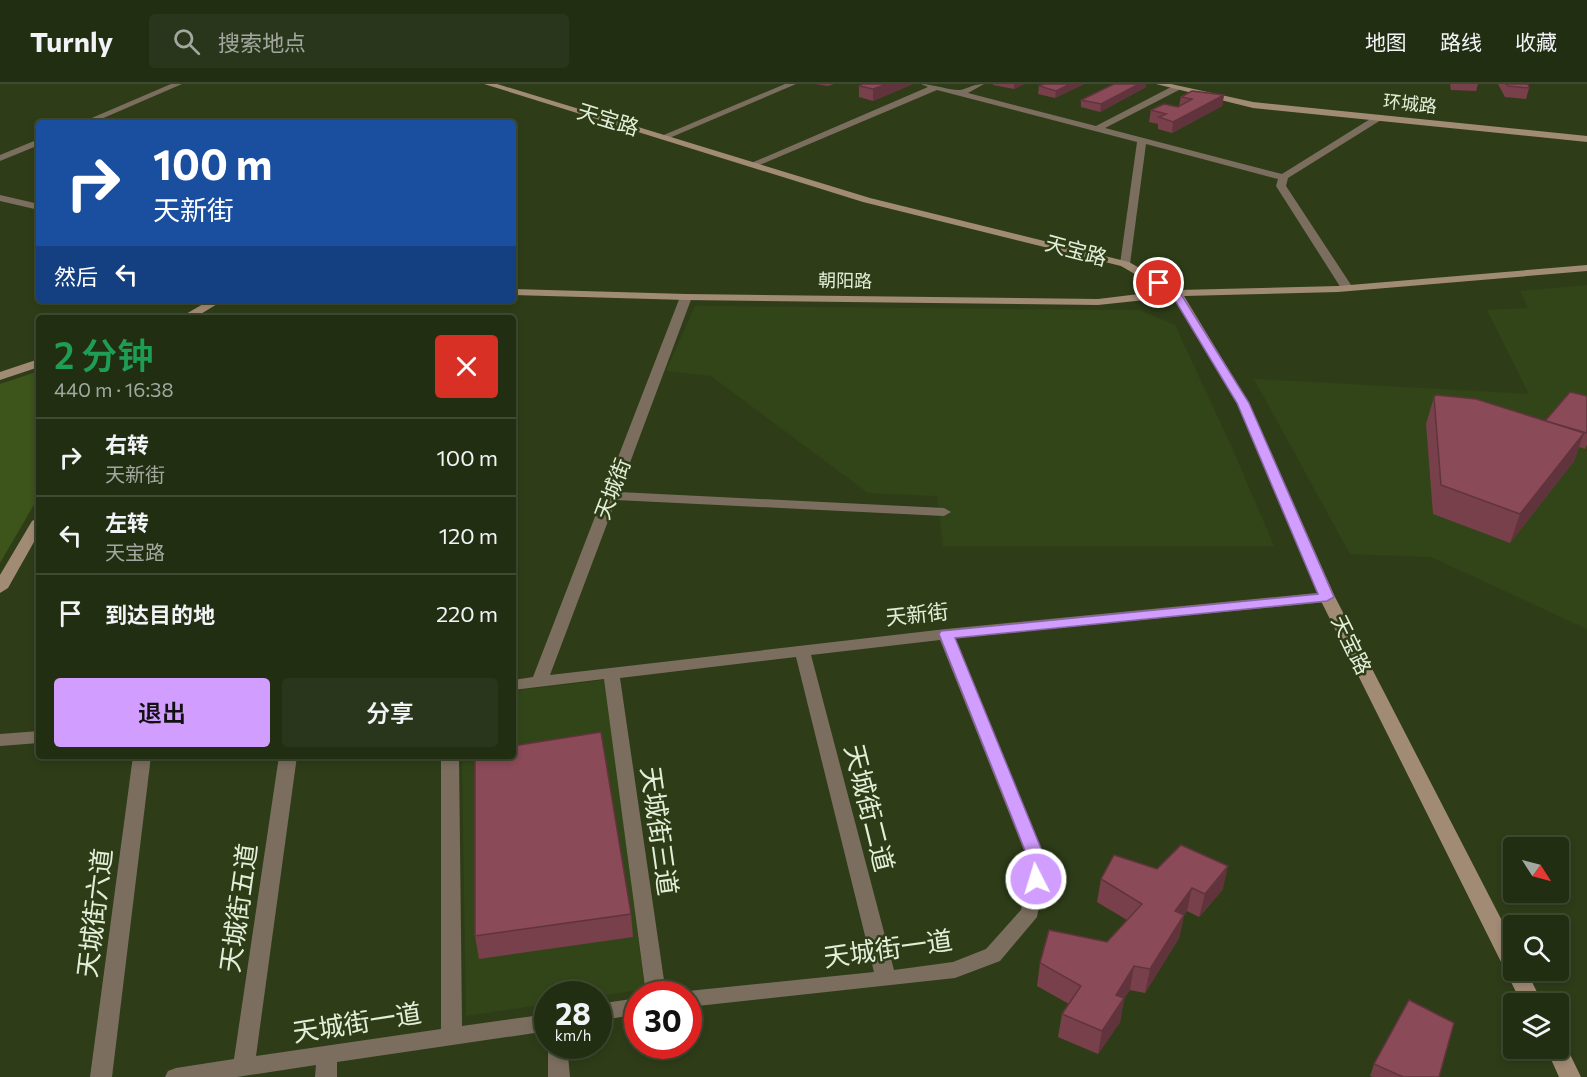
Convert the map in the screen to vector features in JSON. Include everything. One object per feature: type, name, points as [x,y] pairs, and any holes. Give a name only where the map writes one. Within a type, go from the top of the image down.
[{"type":"main road","name":"天宝路","points":[[488,84],[867,200],[1125,264],[1176,293],[1243,403],[1327,597],[1503,943]]},
{"type":"main road","name":"环城路","points":[[1160,84],[1253,105],[1587,139]]},
{"type":"main road","name":"朝阳路","points":[[516,292],[686,297],[1098,302],[1176,293],[1347,288],[1587,268]]},
{"type":"main road","points":[[190,315],[212,303]]},
{"type":"main road","points":[[0,376],[36,364]]},
{"type":"main road","points":[[0,588],[36,526]]},
{"type":"main road","points":[[1561,1059],[1570,1077]]},
{"type":"street","points":[[91,120],[178,84]]},
{"type":"street","points":[[664,136],[792,84]]},
{"type":"street","points":[[926,84],[1283,177]]},
{"type":"street","points":[[960,93],[980,84]]},
{"type":"street","points":[[753,164],[936,87]]},
{"type":"street","points":[[1097,129],[1176,88]]},
{"type":"street","points":[[1347,288],[1281,186],[1283,177],[1378,118]]},
{"type":"street","points":[[1125,264],[1142,141]]},
{"type":"street","points":[[0,158],[36,143]]},
{"type":"street","points":[[0,198],[36,206]]},
{"type":"street","name":"天城街","points":[[540,681],[686,297]]},
{"type":"street","points":[[611,496],[944,512]]},
{"type":"street","name":"天新街","points":[[516,685],[946,634],[1327,597]]},
{"type":"street","name":"天城街一道","points":[[702,998],[886,979],[955,969],[993,955],[1030,912],[1038,863],[946,634]]},
{"type":"street","name":"天城街二道","points":[[802,650],[886,979]]},
{"type":"street","name":"天城街三道","points":[[612,675],[654,981]]},
{"type":"street","points":[[0,740],[36,736]]},
{"type":"street","name":"天城街六道","points":[[101,1077],[142,759]]},
{"type":"street","name":"天城街五道","points":[[244,1067],[288,759]]},
{"type":"street","points":[[450,759],[452,1035]]},
{"type":"street","name":"天城街一道","points":[[176,1077],[244,1067],[326,1066],[452,1035],[534,1024]]},
{"type":"street","points":[[558,1059],[559,1077]]},
{"type":"shaded area","points":[[1587,285],[1587,629],[1431,557],[1350,554],[1254,379],[1529,394],[1487,310],[1528,308],[1520,291]]},
{"type":"shaded area","points":[[695,306],[1139,310],[1175,325],[1233,450],[1274,546],[943,546],[937,496],[868,493],[711,376],[666,371]]},
{"type":"shaded area","points":[[36,372],[36,501],[0,563],[0,384]]},
{"type":"shaded area","points":[[605,680],[644,981],[624,981],[624,992],[612,994],[612,981],[534,981],[534,1006],[466,1016],[462,759],[516,759],[516,691]]},
{"type":"building","points":[[887,84],[873,89],[859,86]]},
{"type":"building","points":[[1070,84],[1056,91],[1039,86]]},
{"type":"building","points":[[1114,84],[1139,84],[1101,104],[1081,100]]},
{"type":"building","points":[[1506,84],[1528,84],[1529,88],[1508,86]]},
{"type":"building","points":[[1192,91],[1224,95],[1173,122],[1159,117],[1166,114],[1151,110],[1164,104],[1178,107],[1192,99],[1181,97]]},
{"type":"building","points":[[1570,392],[1587,396],[1587,433],[1545,421]]},
{"type":"building","points":[[1436,395],[1476,399],[1584,433],[1520,514],[1441,485],[1434,397]]},
{"type":"building","points":[[601,732],[631,914],[475,936],[475,759],[516,759],[516,746]]},
{"type":"building","points":[[1181,845],[1228,866],[1205,894],[1192,888],[1175,911],[1184,915],[1150,969],[1134,966],[1116,995],[1124,998],[1102,1031],[1062,1014],[1081,986],[1040,963],[1049,930],[1107,942],[1142,904],[1101,879],[1114,855],[1157,869]]},
{"type":"building","points":[[1409,1000],[1454,1023],[1439,1077],[1403,1077],[1374,1064]]},
{"type":"route","points":[[1036,879],[1038,863],[946,634],[1327,597],[1243,403],[1176,293],[1159,283]]}]
